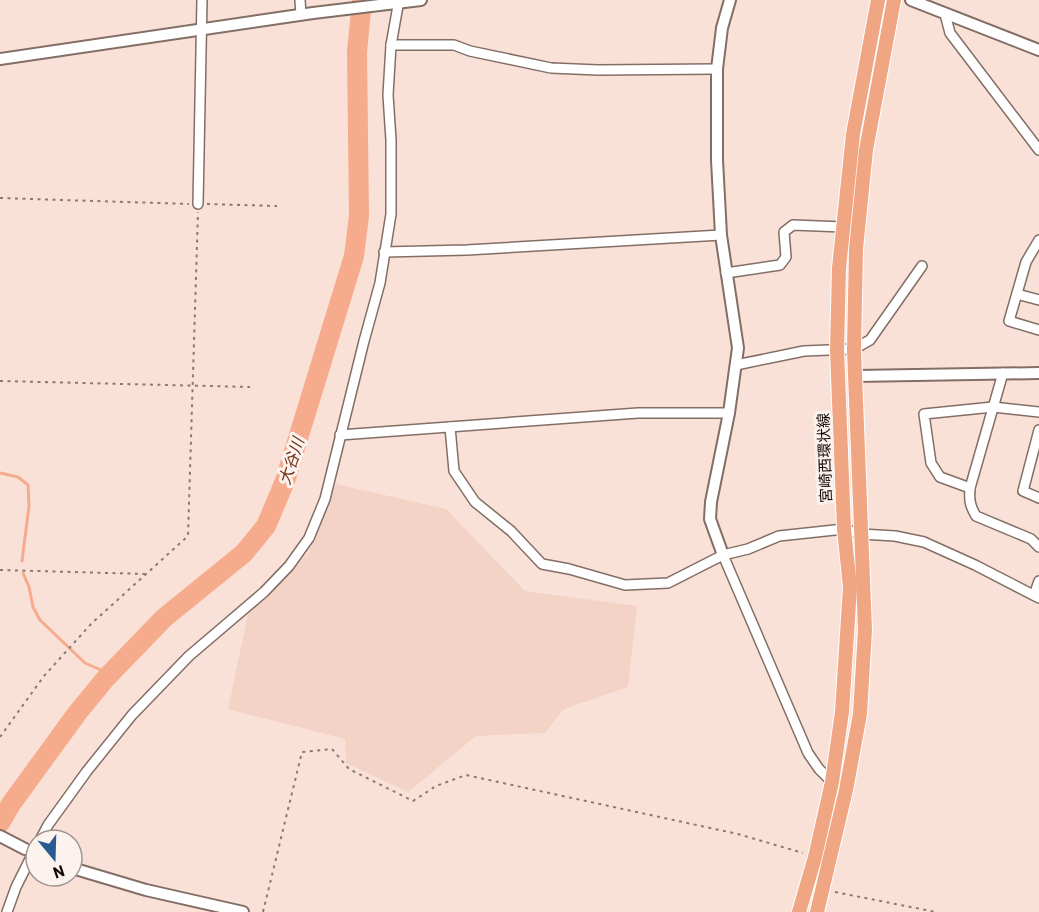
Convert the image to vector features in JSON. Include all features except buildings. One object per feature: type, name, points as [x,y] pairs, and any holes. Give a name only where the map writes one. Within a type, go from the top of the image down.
[{"type":"main road","name":"宮崎西環状線","points":[[799,912],[815,857],[832,782],[842,712],[850,587],[844,529],[837,350],[839,268],[853,134],[878,0]]},
{"type":"main road","points":[[817,912],[846,790],[860,714],[865,630],[854,349],[856,249],[866,150],[894,0]]},
{"type":"street","points":[[198,204],[202,0]]},
{"type":"street","points":[[300,0],[301,15]]},
{"type":"street","points":[[0,60],[313,13],[422,0]]},
{"type":"street","points":[[730,0],[717,69],[717,160],[721,235],[738,348],[710,519],[723,555],[808,753],[819,770],[832,782]]},
{"type":"street","points":[[911,0],[1039,50]]},
{"type":"street","points":[[46,828],[87,771],[132,716],[189,656],[264,592],[289,566],[309,537],[325,499],[380,283],[391,214],[391,140],[388,95],[391,45],[399,1]]},
{"type":"street","points":[[945,14],[950,33],[1039,150]]},
{"type":"street","points":[[391,45],[454,45],[470,51],[551,68],[717,69]]},
{"type":"street","points":[[726,273],[780,265],[786,257],[784,232],[793,225],[843,227]]},
{"type":"street","points":[[384,252],[721,235]]},
{"type":"street","points":[[1039,240],[1026,262],[1009,321],[1039,330]]},
{"type":"street","points":[[736,365],[804,351],[854,349],[870,340],[922,266]]},
{"type":"street","points":[[1017,294],[1039,300]]},
{"type":"street","points":[[1003,373],[970,488],[969,499],[976,516],[1031,539],[1039,547]]},
{"type":"street","points":[[856,376],[1039,373]]},
{"type":"street","points":[[970,488],[940,477],[931,463],[924,414],[993,407],[1039,412]]},
{"type":"street","points":[[340,435],[638,413],[729,413]]},
{"type":"street","points":[[450,428],[454,471],[475,502],[511,531],[542,564],[625,585],[668,583],[723,555],[748,549],[778,536],[844,529],[861,534],[895,536],[924,542],[975,565],[1036,597],[1039,580]]},
{"type":"street","points":[[1039,430],[1023,491],[1039,498]]},
{"type":"street","points":[[0,836],[24,847]]},
{"type":"street","points":[[7,912],[24,871]]},
{"type":"street","points":[[84,872],[146,890],[243,912]]},
{"type":"path","points":[[0,198],[277,206]]},
{"type":"path","points":[[0,737],[44,676],[83,633],[188,536],[198,204]]},
{"type":"path","points":[[0,381],[250,387]]},
{"type":"path","points":[[0,570],[146,574]]},
{"type":"path","points":[[263,912],[302,752],[332,749],[350,769],[413,801],[436,786],[466,775],[738,834],[815,857]]},
{"type":"path","points":[[824,890],[936,912]]},
{"type":"shaded area","points":[[336,484],[446,509],[525,591],[637,606],[628,687],[564,709],[545,733],[476,736],[408,792],[346,763],[345,739],[228,709],[248,614],[309,552]]},
{"type":"waterway","name":"大谷川","points":[[0,823],[11,804],[78,712],[106,678],[164,618],[244,553],[266,526],[285,481],[354,256],[359,216],[357,52],[362,0]]},
{"type":"waterway","points":[[0,473],[18,477],[28,485],[29,506],[22,561]]},
{"type":"waterway","points":[[23,573],[29,587],[33,607],[40,620],[85,663],[110,674]]}]
